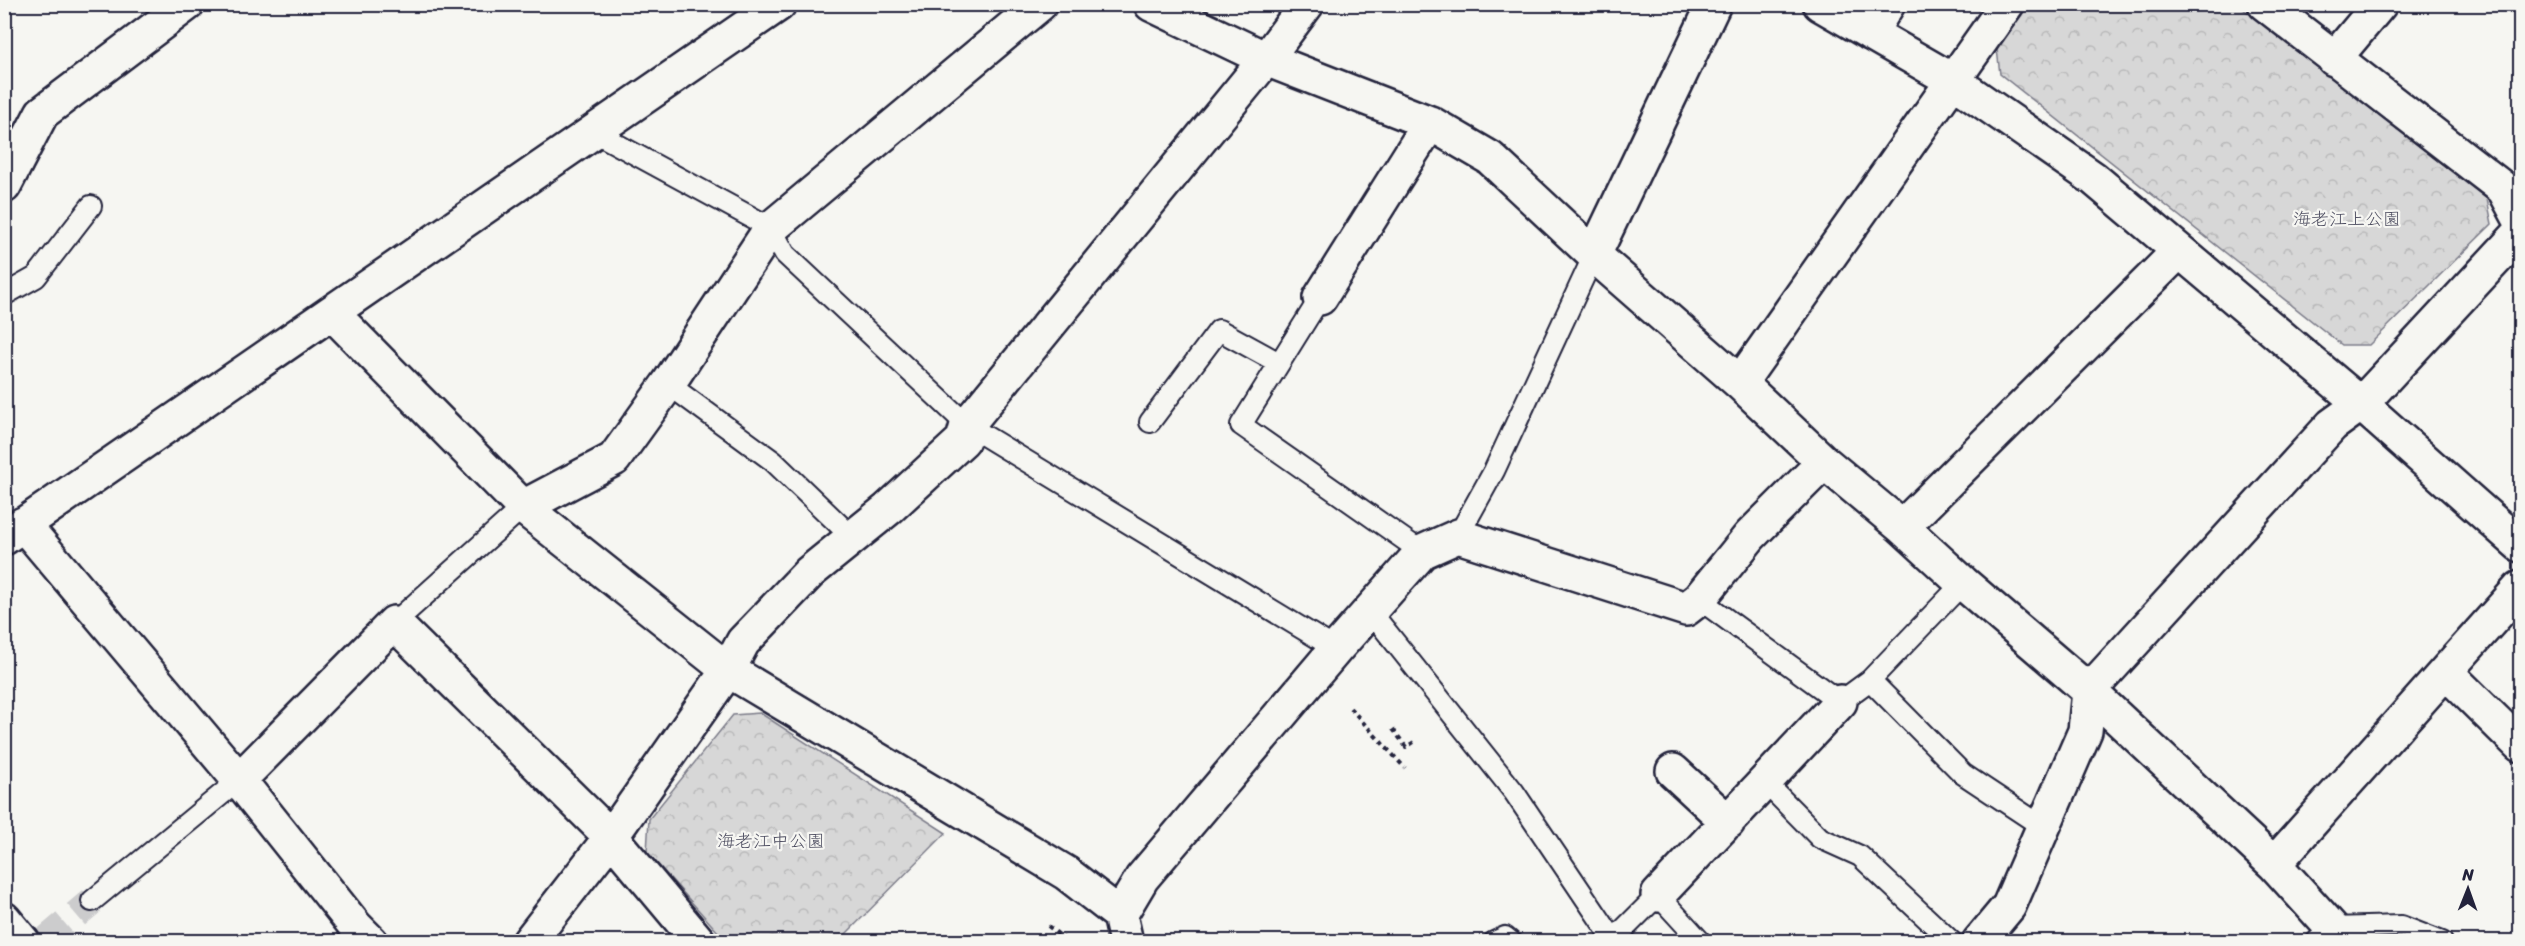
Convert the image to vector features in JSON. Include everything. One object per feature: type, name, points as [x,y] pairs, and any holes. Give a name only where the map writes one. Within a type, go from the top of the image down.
[{"type":"main road","points":[[4,186],[42,113],[187,4]]},
{"type":"main road","points":[[371,942],[356,927],[239,780],[14,531],[596,133],[779,4]]},
{"type":"main road","points":[[523,507],[614,459],[668,384],[771,228],[1040,4]]},
{"type":"main road","points":[[1151,4],[1266,59],[1430,123],[1490,158],[1594,255],[1740,383],[1824,462],[2090,691],[2274,864],[2329,937]]},
{"type":"main road","points":[[529,942],[611,837],[728,670],[743,642],[810,572],[851,536],[888,509],[963,440],[967,425],[1266,59],[1307,4]]},
{"type":"main road","points":[[1594,255],[1714,4]]},
{"type":"main road","points":[[1820,4],[1952,80],[2093,178],[2361,405],[2520,545]]},
{"type":"main road","points":[[1870,33],[1888,4]]},
{"type":"main road","points":[[1740,383],[2007,4]]},
{"type":"main road","points":[[2265,4],[2504,189],[2520,219]]},
{"type":"main road","points":[[2334,59],[2380,4]]},
{"type":"main road","points":[[1320,297],[1430,123]]},
{"type":"main road","points":[[1979,942],[2009,906],[2085,731],[2090,691],[2332,425],[2361,405],[2520,233]]},
{"type":"main road","points":[[1902,527],[2179,251]]},
{"type":"main road","points":[[332,313],[523,507],[728,670],[1066,873],[1123,928],[1142,878],[1422,552],[1458,536],[1686,609],[1699,599],[1750,536],[1824,462]]},
{"type":"main road","points":[[2274,864],[2520,588]]},
{"type":"main road","points":[[239,780],[394,623],[611,837],[699,942]]},
{"type":"main road","points":[[2446,672],[2520,743]]},
{"type":"main road","points":[[1658,895],[1840,702]]},
{"type":"main road","points":[[1673,771],[1728,822]]},
{"type":"main road","points":[[4,919],[23,942]]},
{"type":"lane","points":[[596,133],[771,228],[785,255],[967,425],[1336,650]]},
{"type":"lane","points":[[4,295],[36,277],[91,206]]},
{"type":"lane","points":[[1458,536],[1494,471],[1594,255]]},
{"type":"lane","points":[[1320,297],[1240,425],[1422,552]]},
{"type":"lane","points":[[1150,422],[1218,330],[1279,363]]},
{"type":"lane","points":[[668,384],[772,461],[851,536]]},
{"type":"lane","points":[[394,623],[523,507]]},
{"type":"lane","points":[[1699,599],[1840,702],[1870,680],[1963,583]]},
{"type":"lane","points":[[1370,611],[1514,792],[1612,940],[1658,895],[1701,942]]},
{"type":"lane","points":[[1870,680],[1963,774],[2043,827]]},
{"type":"lane","points":[[92,901],[239,780]]},
{"type":"lane","points":[[1765,782],[1820,838],[1860,856],[1952,942]]},
{"type":"lane","points":[[2329,937],[2401,926],[2442,942]]},
{"type":"lane","points":[[1494,942],[1505,938],[1511,942]]},
{"type":"path","points":[[1350,708],[1405,768]]},
{"type":"path","points":[[1393,729],[1406,747],[1414,742]]},
{"type":"path","points":[[1048,926],[1068,942]]},
{"type":"path","points":[[956,937],[961,942]]},
{"type":"green space","name":"海老江上公園","points":[[2029,5],[2238,5],[2487,199],[2492,224],[2369,345],[2342,345],[2000,74],[1997,49]]},
{"type":"green space","name":"海老江中公園","points":[[760,713],[946,833],[839,941],[726,941],[647,852],[649,819],[733,715]]},
{"type":"tunnel","points":[[44,942],[92,901]]}]
